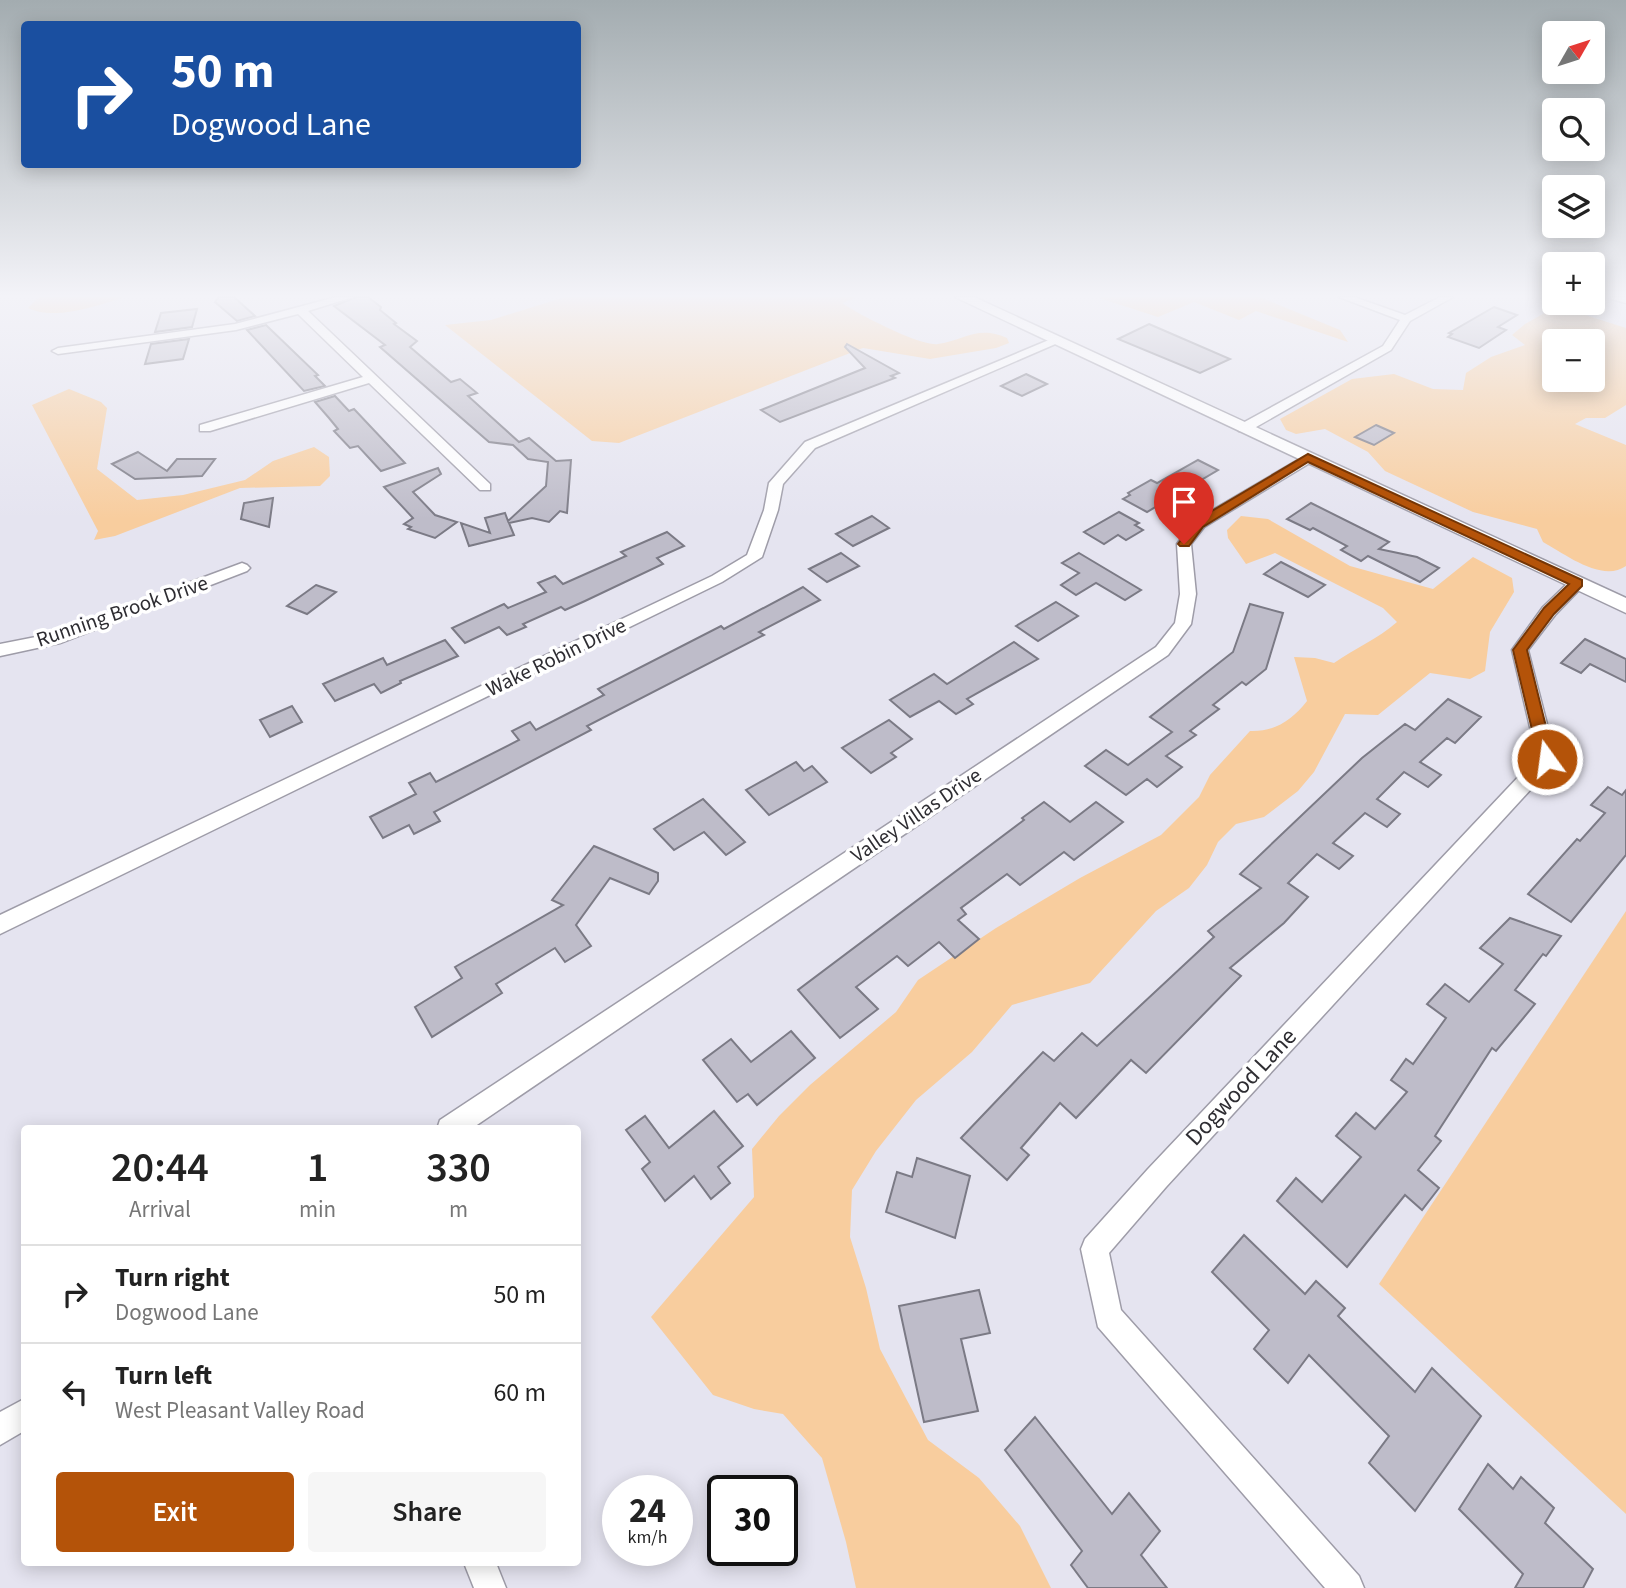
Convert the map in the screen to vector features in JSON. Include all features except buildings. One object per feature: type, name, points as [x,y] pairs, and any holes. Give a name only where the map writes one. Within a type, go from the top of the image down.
[{"type":"main road","points":[[1122,371],[1626,606]]},
{"type":"street","points":[[364,371],[485,486]]},
{"type":"street","name":"Wake Robin Drive","points":[[0,925],[717,579],[754,557],[771,510],[776,483],[810,445],[983,371]]},
{"type":"street","points":[[1244,428],[1346,371]]},
{"type":"street","points":[[205,428],[371,378]]},
{"type":"street","name":"Valley Villas Drive","points":[[455,1125],[1161,651],[1183,624],[1188,594],[1184,544],[1199,524],[1308,458]]},
{"type":"street","name":"Running Brook Drive","points":[[0,650],[54,639],[242,568]]},
{"type":"street","name":"Dogwood Lane","points":[[1347,1588],[1108,1317],[1095,1249],[1157,1178],[1547,759],[1520,650],[1549,611],[1577,583]]},
{"type":"street","points":[[0,1430],[21,1416]]},
{"type":"street","points":[[481,1566],[490,1588]]},
{"type":"shaded area","points":[[503,371],[804,371],[619,443],[592,441]]},
{"type":"shaded area","points":[[1469,371],[1542,371],[1542,392],[1605,392],[1605,371],[1626,371],[1626,405],[1605,418],[1586,418],[1575,424],[1626,445],[1626,566],[1606,571],[1584,565],[1543,542],[1537,529],[1473,512],[1385,471],[1368,452],[1325,429],[1296,434],[1286,430],[1280,419],[1352,379],[1394,374],[1433,389],[1463,390],[1466,373]]},
{"type":"shaded area","points":[[69,389],[101,402],[107,408],[97,469],[137,500],[183,495],[245,480],[273,461],[314,447],[329,457],[330,476],[320,486],[240,488],[115,536],[94,540],[98,531],[32,405]]},
{"type":"shaded area","points":[[1241,516],[1268,519],[1350,566],[1433,589],[1473,557],[1512,578],[1514,592],[1490,632],[1485,671],[1470,679],[1430,673],[1378,715],[1345,714],[1314,772],[1298,791],[1264,817],[1236,824],[1218,842],[1207,865],[1189,888],[1156,911],[1090,983],[1012,1005],[972,1052],[916,1100],[876,1151],[852,1190],[850,1237],[866,1288],[880,1349],[928,1440],[979,1478],[1020,1526],[1051,1588],[856,1588],[822,1458],[783,1414],[754,1409],[713,1395],[651,1317],[754,1197],[752,1149],[779,1116],[810,1085],[896,1012],[918,980],[996,928],[1080,878],[1161,835],[1199,797],[1210,775],[1250,731],[1282,724],[1307,701],[1294,657],[1315,658],[1334,663],[1397,622],[1383,608],[1275,553],[1246,564],[1228,538],[1227,530]]},
{"type":"shaded area","points":[[1626,911],[1626,1514],[1379,1284]]},
{"type":"route","points":[[1184,544],[1199,524],[1308,458],[1577,583],[1549,611],[1520,650],[1547,759]]}]
